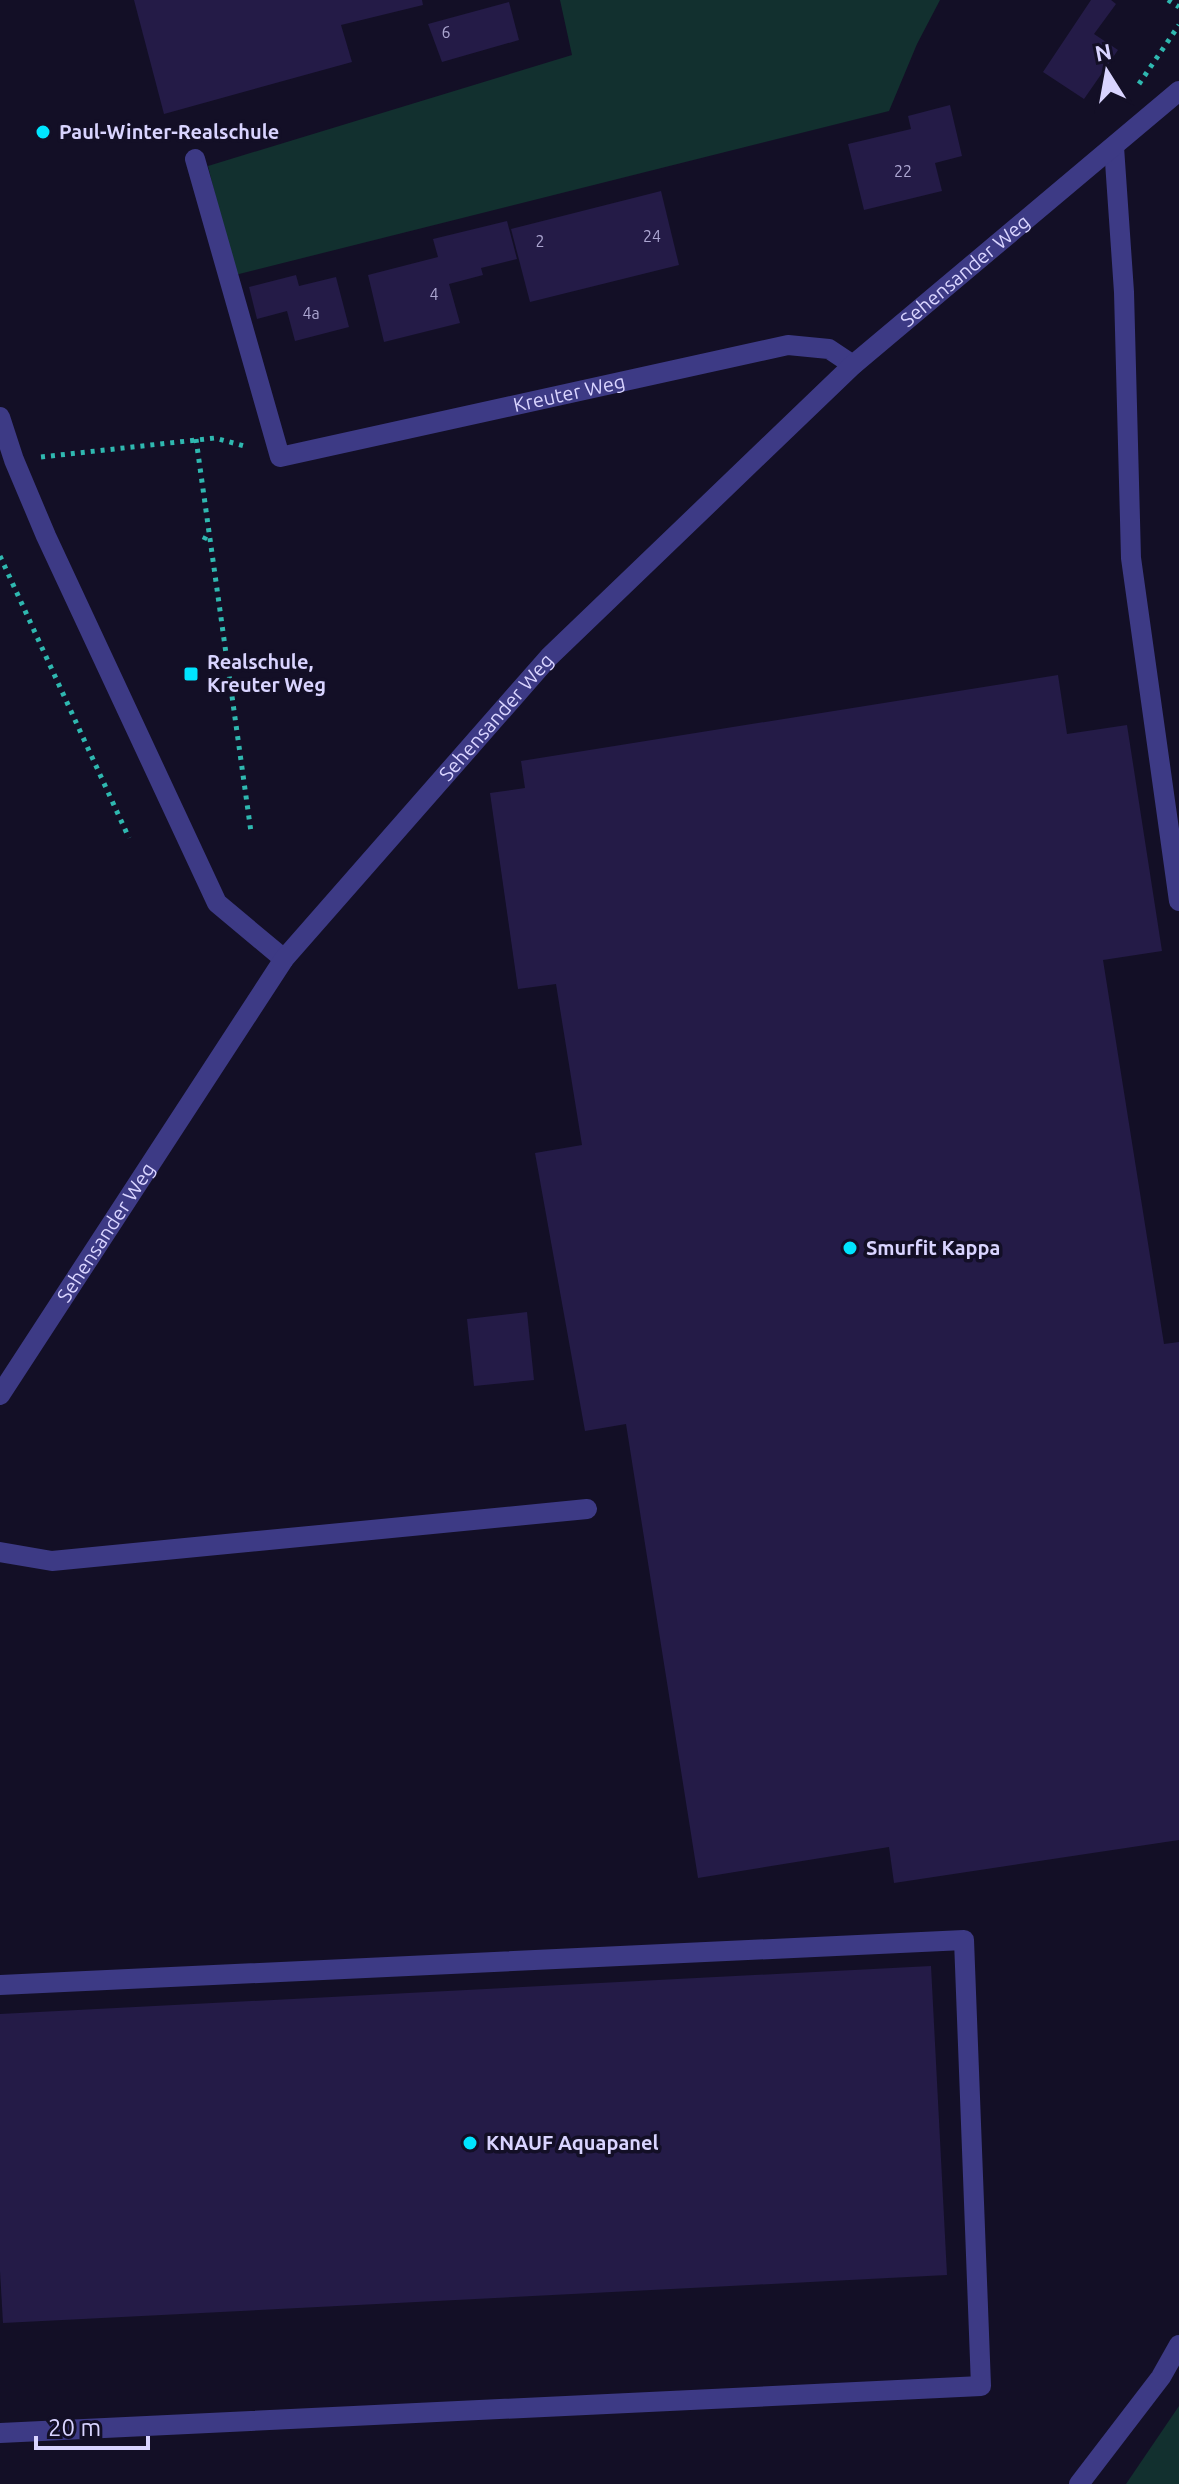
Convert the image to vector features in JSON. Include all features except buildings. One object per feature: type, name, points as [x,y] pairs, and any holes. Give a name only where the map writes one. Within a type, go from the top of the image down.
[{"type":"street","name":"Sehensander Weg","points":[[0,1395],[284,959],[549,657],[853,365],[1179,91]]},
{"type":"street","points":[[1114,147],[1124,292],[1131,558],[1179,901]]},
{"type":"street","points":[[195,159],[280,457]]},
{"type":"street","name":"Kreuter Weg","points":[[280,457],[788,345],[829,349],[853,365]]},
{"type":"street","points":[[0,417],[14,460],[217,903],[284,959]]},
{"type":"street","points":[[0,1552],[52,1561],[587,1509]]},
{"type":"street","points":[[0,1985],[964,1940],[981,2386],[0,2433]]},
{"type":"street","points":[[1079,2484],[1161,2377],[1179,2345]]},
{"type":"path","points":[[1168,0],[1179,7]]},
{"type":"path","points":[[14,460],[215,438],[280,457]]},
{"type":"path","points":[[196,439],[251,832]]},
{"type":"path","points":[[204,540],[209,529]]},
{"type":"path","points":[[0,556],[129,838]]},
{"type":"green space","points":[[560,0],[940,0],[917,44],[889,111],[235,275],[208,166],[572,55]]},
{"type":"green space","points":[[1179,2406],[1179,2484],[1126,2484]]},
{"type":"place","name":"Paul-Winter-Realschule","points":[[43,132]]},
{"type":"place","name":"Realschule, Kreuter Weg","points":[[191,674]]},
{"type":"place","name":"Smurfit Kappa","points":[[850,1248]]},
{"type":"place","name":"KNAUF Aquapanel","points":[[470,2143]]}]
